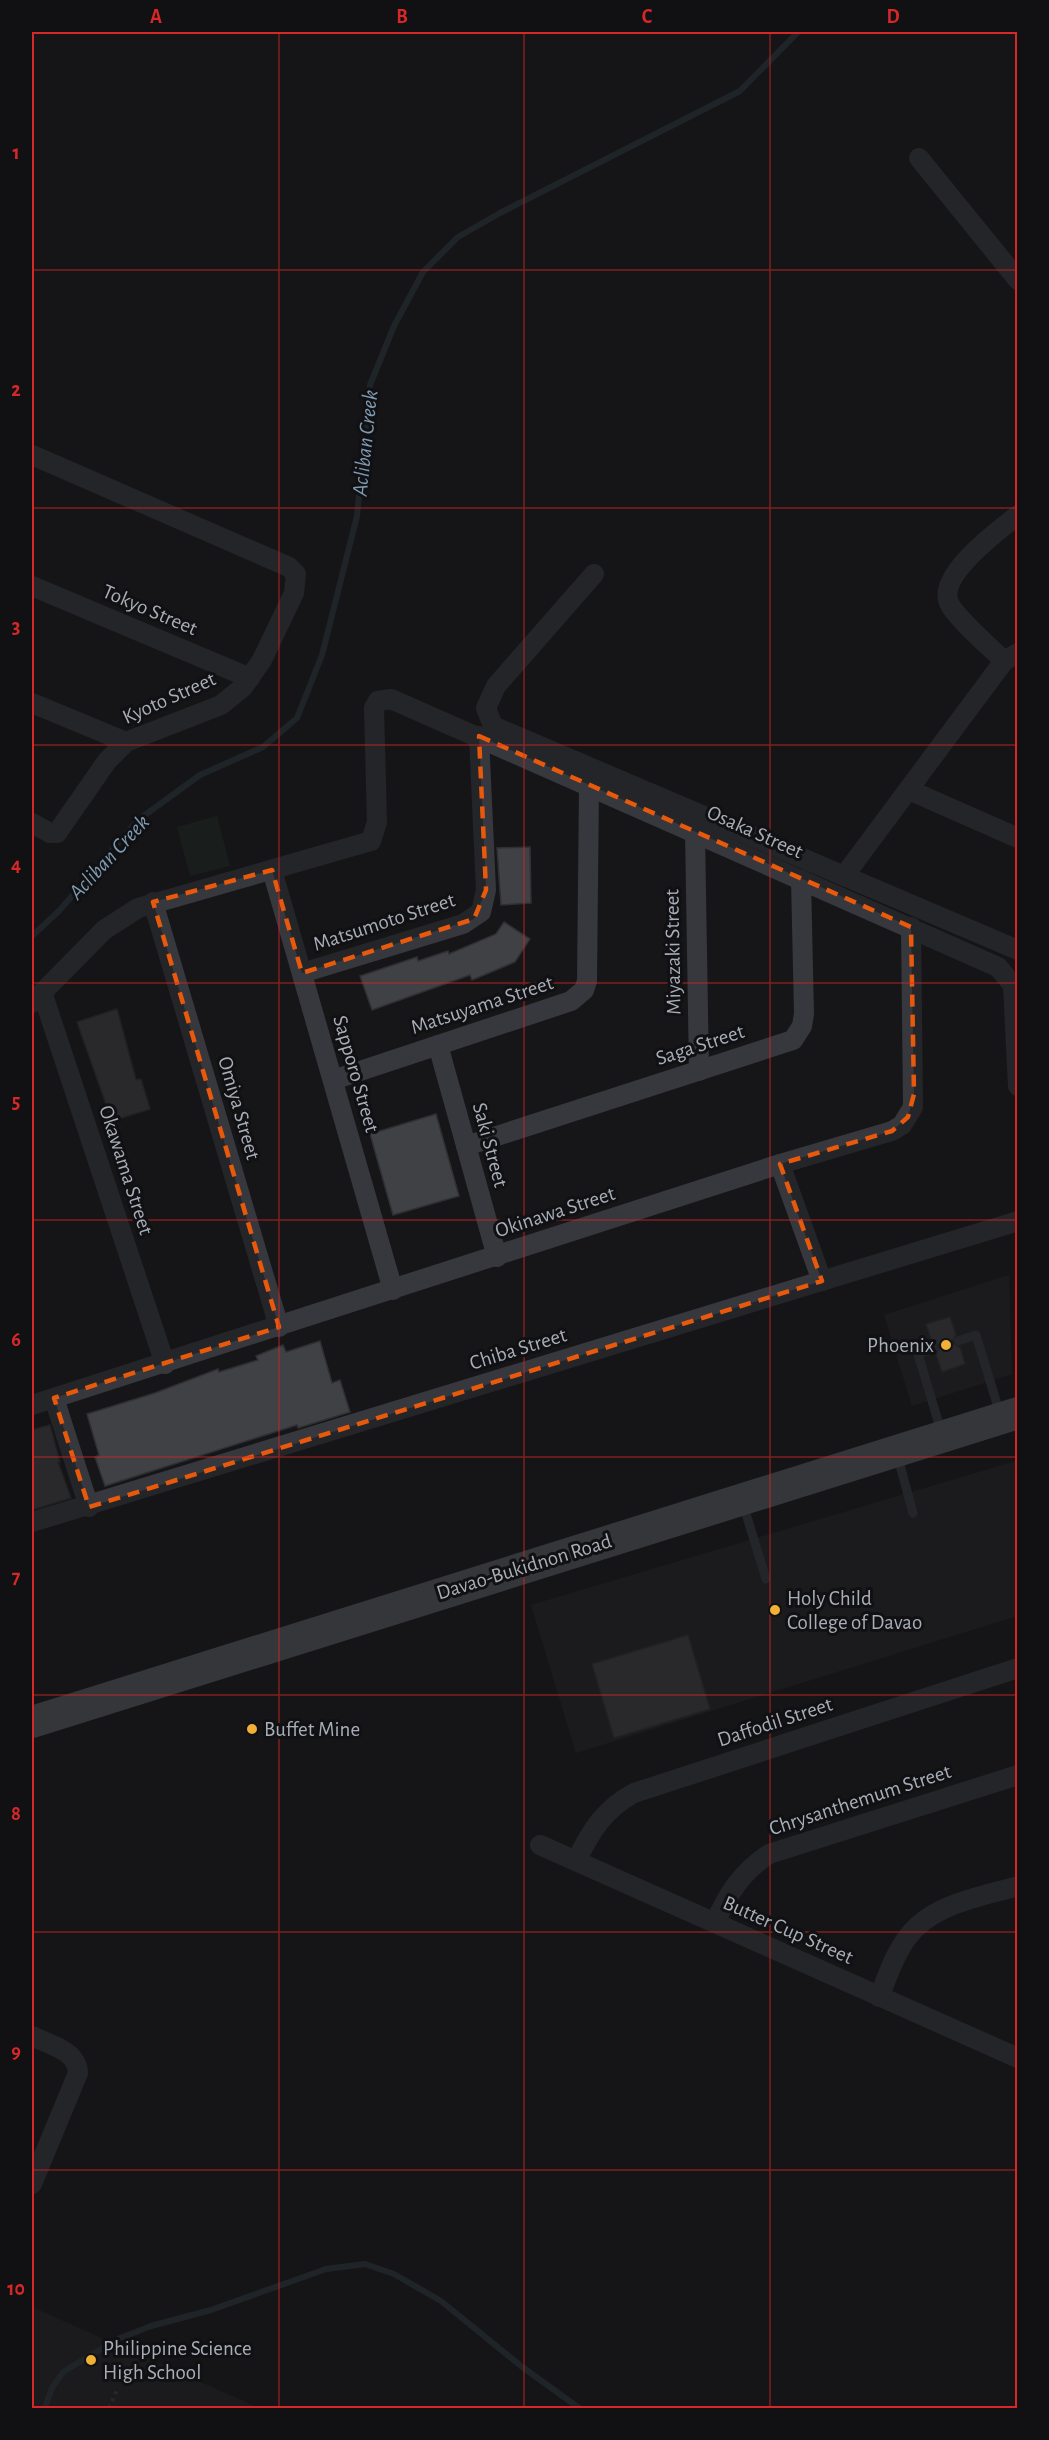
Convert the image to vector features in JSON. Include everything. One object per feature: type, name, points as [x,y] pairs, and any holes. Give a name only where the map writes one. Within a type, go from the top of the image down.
[{"type":"highway","name":"Davao-Bukidnon Road","points":[[32,1722],[1010,1415]]},
{"type":"street","points":[[919,158],[1017,280]]},
{"type":"street","name":"Kyoto Street","points":[[32,456],[289,567],[296,574],[294,593],[267,650],[250,678],[221,705],[126,742],[106,761],[57,832],[50,833],[32,823]]},
{"type":"street","points":[[844,876],[1011,657],[953,609],[948,594],[949,584],[965,562],[1017,515]]},
{"type":"street","points":[[594,574],[496,686],[486,708],[493,726],[1017,950]]},
{"type":"street","name":"Tokyo Street","points":[[32,586],[250,678]]},
{"type":"street","name":"Osaka Street","points":[[272,870],[364,845],[374,835],[377,822],[373,718],[378,701],[384,698],[401,702],[984,960],[1008,976],[1015,998],[1017,1086]]},
{"type":"street","points":[[32,703],[126,742]]},
{"type":"street","name":"Matsumoto Street","points":[[302,973],[463,924],[481,912],[486,890],[479,736]]},
{"type":"street","name":"Matsuyama Street","points":[[333,1080],[571,1001],[584,990],[587,973],[589,785]]},
{"type":"street","points":[[909,790],[1017,838]]},
{"type":"street","name":"Miyazaki Street","points":[[695,832],[699,1071]]},
{"type":"street","points":[[37,997],[104,930],[121,917],[153,902],[272,870]]},
{"type":"street","name":"Sapporo Street","points":[[272,870],[393,1290]]},
{"type":"street","name":"Saga Street","points":[[466,1146],[784,1044],[799,1033],[804,1014],[801,879]]},
{"type":"street","name":"Omiya Street","points":[[153,902],[279,1327]]},
{"type":"street","name":"Okinawa Street","points":[[32,1405],[780,1164],[892,1131],[908,1117],[914,1094],[911,927]]},
{"type":"street","name":"Okawama Street","points":[[37,997],[165,1364]]},
{"type":"street","name":"Saki Street","points":[[438,1045],[497,1257]]},
{"type":"street","points":[[780,1164],[822,1281]]},
{"type":"street","name":"Chiba Street","points":[[32,1522],[89,1507],[1017,1221]]},
{"type":"street","points":[[54,1398],[89,1507]]},
{"type":"street","name":"Daffodil Street","points":[[576,1861],[599,1820],[614,1803],[634,1793],[1017,1668]]},
{"type":"street","name":"Chrysanthemum Street","points":[[715,1923],[737,1881],[750,1867],[769,1854],[1017,1775]]},
{"type":"street","name":"Butter Cup Street","points":[[540,1845],[1017,2058]]},
{"type":"street","points":[[879,1997],[906,1938],[920,1923],[949,1907],[1017,1886]]},
{"type":"street","points":[[32,2036],[68,2053],[78,2065],[78,2073],[32,2184]]},
{"type":"lane","points":[[957,1341],[976,1335],[1010,1415]]},
{"type":"lane","points":[[934,1348],[918,1354],[943,1436]]},
{"type":"lane","points":[[896,1451],[913,1513]]},
{"type":"lane","points":[[741,1499],[766,1579]]},
{"type":"path","points":[[109,2409],[117,2390]]},
{"type":"highlighted area","points":[[479,736],[911,927],[914,1094],[908,1117],[892,1131],[780,1164],[822,1281],[89,1507],[54,1398],[279,1327],[153,902],[272,870],[302,973],[474,919],[486,890]]},
{"type":"shaded area","points":[[217,816],[230,866],[190,876],[177,827]]},
{"type":"shaded area","points":[[1009,1275],[1012,1374],[912,1406],[884,1315]]},
{"type":"shaded area","name":"Holy Child College of Davao","points":[[1016,1461],[1017,1616],[576,1753],[531,1605]]},
{"type":"shaded area","name":"Philippine Science High School","points":[[32,2307],[41,2311],[259,2408],[32,2408]]},
{"type":"building","points":[[530,847],[531,903],[501,905],[497,848]]},
{"type":"building","points":[[504,922],[530,939],[515,962],[472,980],[470,975],[372,1010],[360,976],[417,957],[418,961],[448,951],[449,954],[496,934]]},
{"type":"building","points":[[117,1009],[136,1080],[141,1079],[150,1109],[112,1121],[77,1022]]},
{"type":"building","points":[[436,1114],[459,1196],[393,1215],[370,1134]]},
{"type":"building","name":"Phoenix","points":[[950,1317],[956,1335],[951,1343],[960,1347],[965,1364],[942,1372],[936,1354],[940,1346],[932,1342],[926,1324]]},
{"type":"building","points":[[320,1341],[332,1383],[340,1380],[350,1412],[298,1428],[297,1425],[105,1486],[95,1457],[99,1455],[87,1414],[155,1393],[218,1369],[219,1372],[258,1360],[256,1356],[283,1345],[286,1352]]},
{"type":"building","points":[[50,1425],[60,1462],[58,1462],[71,1498],[32,1510],[32,1430]]},
{"type":"building","points":[[688,1635],[710,1709],[614,1738],[592,1664]]},
{"type":"waterway","name":"Acliban Creek","points":[[32,936],[59,911],[138,820],[200,775],[263,747],[297,718],[322,655],[357,516],[370,385],[394,326],[423,272],[458,237],[500,213],[740,91],[798,32]]},
{"type":"waterway","points":[[45,2408],[52,2388],[63,2372],[118,2339],[151,2326],[211,2310],[326,2269],[365,2264],[394,2274],[441,2301],[521,2366],[579,2408]]},
{"type":"place","name":"Phoenix","points":[[946,1345]]},
{"type":"place","name":"Holy Child College of Davao","points":[[775,1610]]},
{"type":"place","name":"Buffet Mine","points":[[252,1729]]},
{"type":"place","name":"Philippine Science High School","points":[[91,2360]]}]
